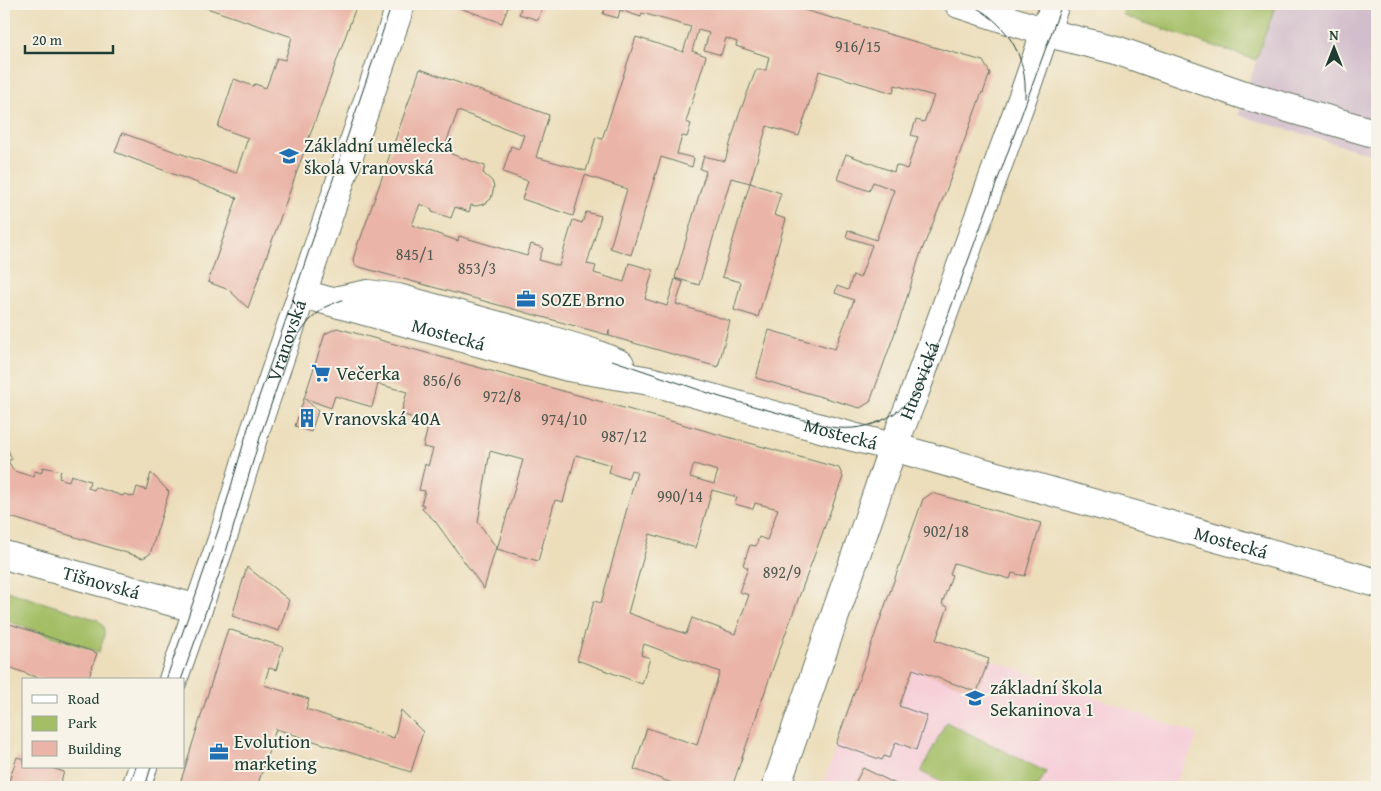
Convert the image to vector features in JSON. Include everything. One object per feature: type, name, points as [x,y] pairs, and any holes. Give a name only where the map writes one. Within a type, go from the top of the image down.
[{"type":"street","name":"Vranovská","points":[[174,678],[225,530],[255,431],[313,297],[401,4]]},
{"type":"street","points":[[959,4],[1046,32],[1116,50],[1244,95],[1377,134]]},
{"type":"street","name":"Husovická","points":[[776,787],[893,446],[913,397],[1055,4]]},
{"type":"street","name":"Mostecká","points":[[313,297],[568,367],[650,381],[853,437],[893,446],[1377,583]]},
{"type":"street","name":"Tišnovská","points":[[4,555],[198,609]]},
{"type":"street","points":[[136,787],[143,768]]},
{"type":"shaded area","points":[[1276,4],[1377,4],[1377,156],[1238,115]]},
{"type":"shaded area","name":"základní škola Sekaninova 1","points":[[879,619],[1197,734],[1195,743],[1173,787],[822,787]]},
{"type":"green space","points":[[1123,4],[1276,4],[1256,60],[1124,16]]},
{"type":"green space","points":[[4,590],[98,620],[104,631],[99,652],[4,620]]},
{"type":"green space","points":[[946,722],[1046,772],[1038,787],[952,787],[921,772]]},
{"type":"building","points":[[195,4],[357,4],[248,308],[229,290],[208,282],[237,198],[115,152],[122,133],[236,173],[248,138],[218,127],[234,79],[253,86],[255,84],[266,88],[277,58],[285,60],[292,37]]},
{"type":"building","points":[[449,4],[497,4],[508,7],[502,23]]},
{"type":"building","points":[[522,4],[543,4],[538,20],[519,14]]},
{"type":"building","points":[[601,4],[783,4],[983,61],[990,73],[920,255],[903,310],[870,402],[860,408],[756,378],[769,330],[835,349],[854,300],[835,293],[837,286],[848,290],[853,275],[860,278],[872,245],[846,237],[848,230],[876,240],[894,190],[873,182],[869,191],[837,179],[846,154],[894,172],[896,165],[907,169],[918,137],[911,135],[916,120],[924,122],[934,96],[895,85],[893,93],[819,71],[799,136],[767,126],[750,183],[731,178],[699,285],[675,278],[706,171],[700,169],[704,156],[725,161],[738,117],[756,70],[766,70],[769,57],[736,46],[737,42],[726,38],[721,55],[704,50],[709,33],[698,30],[692,51],[706,56],[686,122],[691,124],[687,137],[682,136],[677,154],[694,158],[692,167],[661,157],[631,255],[610,248],[627,189],[585,175],[573,216],[522,199],[528,181],[503,172],[511,146],[519,149],[524,135],[458,111],[445,146],[453,149],[451,154],[485,166],[483,173],[492,181],[494,187],[491,199],[484,204],[471,205],[469,212],[455,207],[451,218],[432,212],[432,209],[420,204],[412,225],[458,241],[459,236],[527,256],[531,244],[543,248],[539,260],[559,266],[573,220],[582,223],[586,212],[601,216],[587,264],[596,266],[594,273],[624,282],[629,263],[653,270],[645,299],[667,306],[675,279],[683,282],[676,304],[730,321],[718,367],[609,336],[609,330],[608,335],[356,266],[353,259],[359,240],[420,69],[549,115],[536,157],[586,171],[596,137],[602,139],[636,37],[683,52],[691,27],[642,13],[641,17],[620,10],[618,18],[603,14],[606,6]]},
{"type":"building","points":[[750,183],[781,193],[774,215],[786,219],[758,317],[734,310],[741,282],[722,277]]},
{"type":"building","points":[[337,328],[839,468],[843,477],[774,665],[732,787],[679,787],[634,769],[647,728],[697,745],[720,672],[644,644],[641,655],[650,658],[642,684],[577,660],[594,601],[601,603],[637,472],[631,470],[628,479],[609,473],[611,465],[576,455],[563,502],[555,500],[538,561],[497,549],[523,460],[490,451],[478,522],[496,547],[484,589],[435,521],[422,509],[424,505],[421,504],[425,491],[419,490],[425,464],[428,466],[433,449],[423,447],[429,423],[401,414],[407,392],[378,384],[372,407],[335,396],[331,408],[304,398],[325,334]],"holes":[[[694,464],[718,471],[714,484],[690,477]],[[712,490],[737,497],[735,504],[753,509],[755,503],[778,509],[767,540],[759,537],[756,546],[750,545],[743,565],[748,568],[739,592],[749,595],[735,634],[692,618],[686,634],[628,613],[650,534],[696,548]]]},
{"type":"building","name":"Vranovská 40A","points":[[304,398],[318,411],[311,432],[295,426]]},
{"type":"building","points":[[4,441],[12,459],[8,461],[14,471],[34,477],[35,471],[41,473],[43,467],[61,471],[59,478],[69,481],[71,475],[90,481],[88,488],[94,490],[95,487],[123,496],[124,494],[134,497],[137,487],[146,490],[151,473],[169,492],[150,554],[143,558],[4,515]]},
{"type":"building","points":[[932,493],[1041,523],[1025,576],[1012,573],[1010,579],[954,563],[942,604],[948,607],[936,640],[989,659],[977,692],[913,669],[899,706],[927,716],[916,750],[896,742],[889,758],[884,756],[882,760],[836,744],[923,499]]},
{"type":"building","points":[[247,567],[289,600],[279,631],[232,616]]},
{"type":"building","points":[[4,622],[97,653],[89,678],[38,678],[4,665]]},
{"type":"building","points":[[228,629],[283,647],[276,670],[269,668],[264,685],[309,699],[306,709],[394,738],[401,710],[423,732],[411,772],[276,729],[257,787],[179,787]]},
{"type":"building","points":[[17,757],[22,758],[22,768],[52,768],[64,772],[59,787],[7,787]]},
{"type":"building","points":[[863,768],[902,787],[853,787]]},
{"type":"tram line","points":[[167,678],[219,528],[248,428],[392,4]]},
{"type":"tram line","points":[[969,4],[994,20],[1012,42],[1023,68],[1025,98]]},
{"type":"tram line","points":[[612,360],[720,397],[830,427],[860,427],[874,424],[888,418],[899,410],[910,399],[927,373],[1062,4]]},
{"type":"tram line","points":[[182,678],[220,572],[262,431],[289,352],[296,338],[310,320],[325,307],[342,300]]},
{"type":"tram line","points":[[129,787],[136,768]]},
{"type":"tram line","points":[[145,787],[151,768]]},
{"type":"place","name":"Základní umělecká škola Vranovská","points":[[289,156]]},
{"type":"place","name":"SOZE Brno","points":[[526,299]]},
{"type":"place","name":"Večerka","points":[[321,373]]},
{"type":"place","name":"Vranovská 40A","points":[[307,418]]},
{"type":"place","name":"základní škola Sekaninova 1","points":[[975,698]]},
{"type":"place","name":"Evolution marketing","points":[[219,752]]}]
